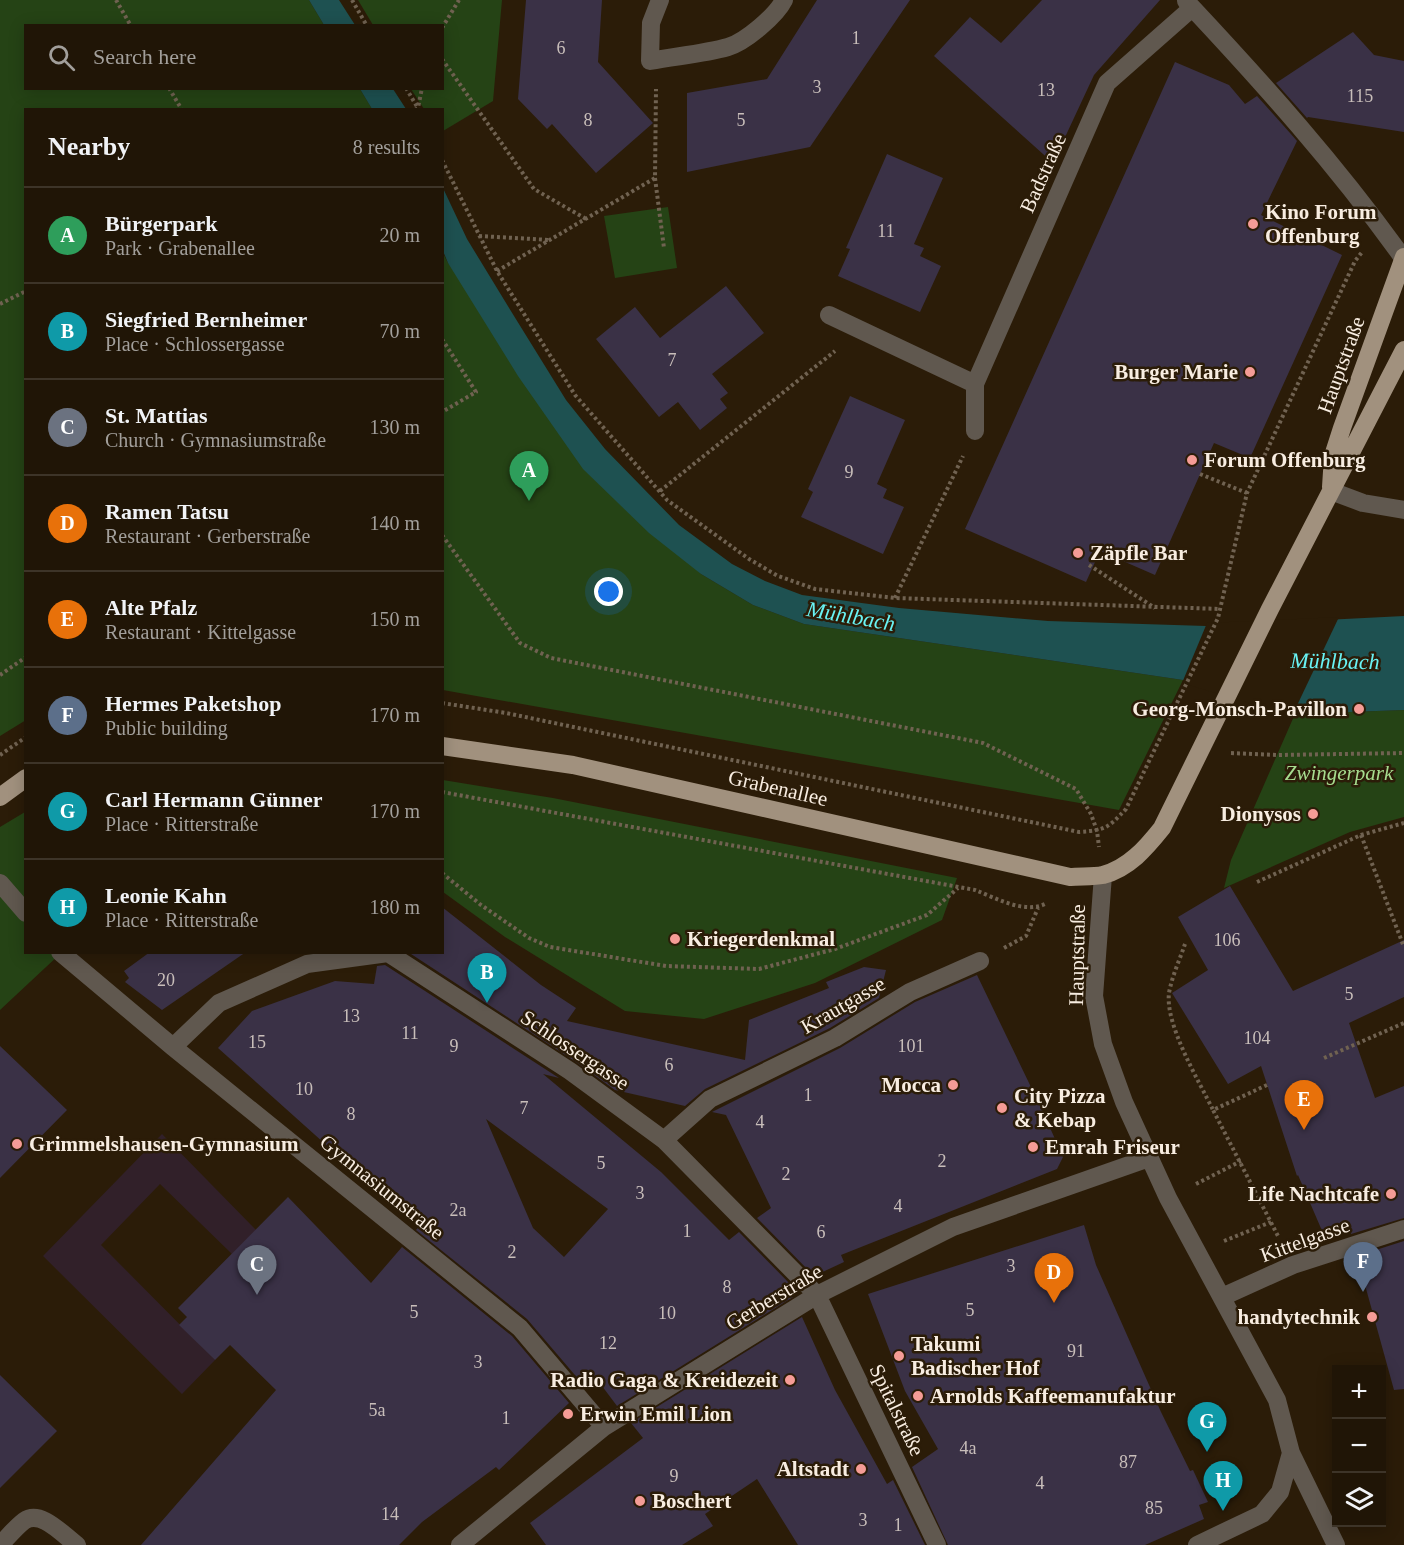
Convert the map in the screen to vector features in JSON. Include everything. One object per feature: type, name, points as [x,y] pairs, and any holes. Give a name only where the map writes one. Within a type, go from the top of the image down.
[{"type":"main road","name":"Hauptstraße","points":[[1331,491],[1333,456],[1404,258]]},
{"type":"main road","name":"Hauptstraße","points":[[1103,875],[1129,863],[1145,849],[1162,828],[1270,609],[1404,350]]},
{"type":"main road","name":"Grabenallee","points":[[444,746],[573,765],[1070,877],[1103,875]]},
{"type":"main road","points":[[0,797],[24,779]]},
{"type":"street","points":[[660,0],[651,23],[650,60],[730,46],[757,29],[780,8],[784,0]]},
{"type":"street","name":"Badstraße","points":[[975,431],[975,384],[1107,83],[1188,4],[1285,108],[1382,227],[1404,258]]},
{"type":"street","points":[[829,315],[975,384]]},
{"type":"street","points":[[1331,491],[1363,503],[1404,510]]},
{"type":"street","name":"Hauptstraße","points":[[1103,875],[1094,996],[1103,1044],[1124,1102],[1168,1198],[1277,1400],[1291,1453],[1336,1545]]},
{"type":"street","points":[[0,883],[24,911]]},
{"type":"street","name":"Gymnasiumstraße","points":[[62,954],[173,1047],[520,1328],[604,1427]]},
{"type":"street","name":"Schlossergasse","points":[[173,1047],[219,1003],[307,964],[381,954]]},
{"type":"street","name":"Schlossergasse","points":[[390,954],[570,1071],[664,1140],[817,1295]]},
{"type":"street","name":"Krautgasse","points":[[664,1140],[710,1099],[835,1038],[910,992],[980,961]]},
{"type":"street","name":"Gerberstraße","points":[[460,1545],[604,1427],[817,1295],[953,1227],[1149,1158]]},
{"type":"street","name":"Kittelgasse","points":[[1222,1297],[1293,1265],[1404,1229]]},
{"type":"street","name":"Spitalstraße","points":[[817,1295],[937,1545]]},
{"type":"street","points":[[1197,1545],[1262,1514],[1280,1492],[1291,1453]]},
{"type":"street","points":[[0,1545],[25,1520],[35,1517],[43,1520],[76,1545]]},
{"type":"path","points":[[116,0],[130,24]]},
{"type":"path","points":[[352,0],[366,24]]},
{"type":"path","points":[[444,25],[459,0]]},
{"type":"path","points":[[650,60],[657,90],[655,178],[664,248]]},
{"type":"path","points":[[444,62],[534,189],[586,219]]},
{"type":"path","points":[[170,90],[181,108]]},
{"type":"path","points":[[407,90],[416,108]]},
{"type":"path","points":[[417,108],[422,90]]},
{"type":"path","points":[[444,164],[497,271],[575,395],[668,500],[749,559],[778,576],[814,589],[895,598],[1220,609]]},
{"type":"path","points":[[497,271],[655,178]]},
{"type":"path","points":[[444,703],[506,713],[1079,832],[1098,831],[1109,826],[1126,809],[1218,618],[1247,494],[1355,261],[1382,227]]},
{"type":"path","points":[[479,236],[550,240]]},
{"type":"path","points":[[0,304],[24,292]]},
{"type":"path","points":[[660,491],[861,330]]},
{"type":"path","points":[[444,344],[476,392],[444,411]]},
{"type":"path","points":[[895,598],[975,431]]},
{"type":"path","points":[[1200,474],[1247,494]]},
{"type":"path","points":[[444,538],[520,643],[551,658],[983,743],[1076,789],[1098,831]]},
{"type":"path","points":[[1089,565],[1155,608]]},
{"type":"path","points":[[0,675],[24,658]]},
{"type":"path","points":[[0,755],[24,738]]},
{"type":"path","points":[[1201,751],[1278,755],[1404,753]]},
{"type":"path","points":[[444,792],[975,891],[1014,905],[1038,908],[1057,898]]},
{"type":"path","points":[[1257,882],[1361,835],[1404,823]]},
{"type":"path","points":[[1361,835],[1404,947]]},
{"type":"path","points":[[444,875],[481,905],[529,938],[550,946],[666,966],[748,969],[759,969],[835,949],[927,915],[959,888]]},
{"type":"path","points":[[980,961],[1026,936],[1038,908]]},
{"type":"path","points":[[1185,944],[1169,994],[1170,1009],[1177,1034],[1213,1110],[1293,1265]]},
{"type":"path","points":[[1324,1058],[1404,1023]]},
{"type":"path","points":[[1213,1110],[1267,1085]]},
{"type":"path","points":[[1207,1178],[1241,1161]]},
{"type":"path","points":[[1238,1236],[1271,1222]]},
{"type":"shaded area","name":"Grimmelshausen-Gymnasium","points":[[162,1134],[256,1230],[232,1254],[160,1184],[101,1245],[215,1360],[182,1394],[43,1256]]},
{"type":"green space","points":[[0,0],[309,0],[323,24],[24,24],[24,90],[361,90],[371,108],[24,108],[24,721],[0,736]]},
{"type":"green space","points":[[358,0],[502,0],[493,101],[444,130],[444,108],[423,108],[412,90],[444,90],[444,24],[372,24]]},
{"type":"green space","points":[[668,207],[677,268],[615,278],[604,216]]},
{"type":"green space","points":[[444,255],[448,263],[701,574],[753,605],[804,624],[1183,680],[1119,810],[444,690]]},
{"type":"green space","name":"Zwingerpark","points":[[1404,710],[1404,817],[1350,832],[1224,888],[1231,860],[1295,714]]},
{"type":"green space","points":[[444,780],[553,798],[957,878],[942,920],[815,983],[704,1019],[625,1011],[505,937],[444,893]]},
{"type":"green space","points":[[24,813],[24,954],[60,954],[0,1010],[0,827]]},
{"type":"water","points":[[309,0],[339,0],[354,24],[323,24]]},
{"type":"water","points":[[361,90],[394,90],[405,108],[371,108]]},
{"type":"water","name":"Mühlbach","points":[[444,190],[467,239],[566,400],[605,449],[679,525],[732,564],[765,581],[802,595],[899,608],[1048,621],[1206,626],[1404,616],[1404,710],[1295,714],[1183,680],[804,624],[753,605],[701,574],[649,533],[583,469],[518,376],[444,253]]},
{"type":"pier","points":[[1339,617],[1292,716],[1182,683],[1207,623]]},
{"type":"building","points":[[526,0],[602,0],[598,62],[653,123],[596,173],[552,124],[547,129],[518,99]]},
{"type":"building","points":[[817,0],[910,0],[810,147],[687,172],[687,93],[767,79]]},
{"type":"building","points":[[1042,0],[1160,0],[1094,75],[1053,163],[934,56],[970,17],[1001,43]]},
{"type":"building","points":[[1353,32],[1374,55],[1404,61],[1404,132],[1307,118],[1276,83]]},
{"type":"building","points":[[1175,62],[1229,85],[1245,104],[1257,96],[1297,141],[1261,215],[1342,255],[1250,458],[1214,443],[1155,575],[1100,551],[1086,582],[965,529]]},
{"type":"building","points":[[887,154],[943,178],[914,244],[924,248],[920,256],[941,266],[920,312],[838,276],[850,249],[846,248]]},
{"type":"building","points":[[726,286],[764,333],[712,374],[728,393],[720,399],[727,408],[700,430],[678,402],[659,417],[596,339],[635,307],[660,338]]},
{"type":"building","points":[[850,396],[905,420],[877,484],[887,489],[883,498],[904,507],[883,554],[801,517],[813,492],[808,489]]},
{"type":"building","points":[[1230,886],[1293,991],[1404,940],[1404,997],[1349,1023],[1375,1098],[1404,1086],[1404,1218],[1351,1234],[1348,1223],[1323,1233],[1297,1176],[1261,1066],[1228,1084],[1172,993],[1208,970],[1178,917]]},
{"type":"building","points":[[444,909],[541,985],[576,1008],[567,1021],[745,1060],[749,1020],[829,988],[826,982],[864,967],[886,970],[879,998],[830,1028],[705,1089],[685,1106],[615,1090],[411,954],[444,954]]},
{"type":"building","points":[[147,954],[243,954],[162,1010],[125,982],[129,978],[124,971]]},
{"type":"building","points":[[385,965],[559,1078],[543,1074],[661,1172],[729,1240],[739,1232],[792,1286],[789,1288],[793,1297],[617,1406],[596,1378],[586,1388],[527,1319],[416,1230],[423,1222],[372,1186],[218,1048],[252,1011],[335,981],[374,984],[377,966]],"holes":[[[486,1119],[608,1209],[564,1257],[533,1228]]]},
{"type":"building","points":[[977,975],[1063,1157],[1057,1169],[841,1255],[844,1262],[814,1276],[757,1218],[771,1208],[726,1115],[712,1112],[840,1048],[915,1002]]},
{"type":"building","name":"Grimmelshausen-Gymnasium","points":[[0,1046],[67,1110],[0,1178]]},
{"type":"building","points":[[288,1197],[371,1283],[402,1247],[512,1336],[569,1403],[499,1470],[496,1467],[422,1522],[399,1545],[141,1545],[276,1390],[230,1345],[215,1360],[179,1325],[187,1317],[178,1308]]},
{"type":"building","points":[[1084,1225],[1096,1265],[1161,1412],[1208,1502],[1199,1505],[1204,1519],[1145,1545],[948,1545],[912,1467],[938,1449],[905,1391],[868,1294]]},
{"type":"building","points":[[1404,1241],[1404,1389],[1394,1390],[1357,1256]]},
{"type":"building","points":[[802,1317],[835,1390],[887,1484],[893,1480],[925,1545],[798,1545],[757,1479],[705,1514],[713,1526],[682,1545],[546,1545],[530,1523],[643,1438],[631,1423]]},
{"type":"building","points":[[0,1375],[57,1431],[0,1488]]},
{"type":"place","name":"Kino Forum Offenburg","points":[[1253,224]]},
{"type":"place","name":"Burger Marie","points":[[1250,372]]},
{"type":"place","name":"Forum Offenburg","points":[[1192,460]]},
{"type":"place","name":"Bürgerpark","points":[[529,501]]},
{"type":"place","name":"Zäpfle Bar","points":[[1078,553]]},
{"type":"place","name":"Georg-Monsch-Pavillon","points":[[1359,709]]},
{"type":"place","name":"Dionysos","points":[[1313,814]]},
{"type":"place","name":"Kriegerdenkmal","points":[[675,939]]},
{"type":"place","name":"Siegfried Bernheimer","points":[[487,1003]]},
{"type":"place","name":"Mocca","points":[[953,1085]]},
{"type":"place","name":"City Pizza & Kebap","points":[[1002,1108]]},
{"type":"place","name":"Alte Pfalz","points":[[1304,1130]]},
{"type":"place","name":"Grimmelshausen-Gymnasium","points":[[17,1144]]},
{"type":"place","name":"Emrah Friseur","points":[[1033,1147]]},
{"type":"place","name":"Life Nachtcafe","points":[[1391,1194]]},
{"type":"place","name":"Hermes Paketshop","points":[[1363,1292]]},
{"type":"place","name":"St. Mattias","points":[[257,1295]]},
{"type":"place","name":"Ramen Tatsu","points":[[1054,1303]]},
{"type":"place","name":"handytechnik","points":[[1372,1317]]},
{"type":"place","name":"Takumi Badischer Hof","points":[[899,1356]]},
{"type":"place","name":"Radio Gaga & Kreidezeit","points":[[790,1380]]},
{"type":"place","name":"Arnolds Kaffeemanufaktur","points":[[918,1396]]},
{"type":"place","name":"Erwin Emil Lion","points":[[568,1414]]},
{"type":"place","name":"Carl Hermann Günner","points":[[1207,1452]]},
{"type":"place","name":"Altstadt","points":[[861,1469]]},
{"type":"place","name":"Boschert","points":[[640,1501]]},
{"type":"place","name":"Leonie Kahn","points":[[1223,1511]]}]
